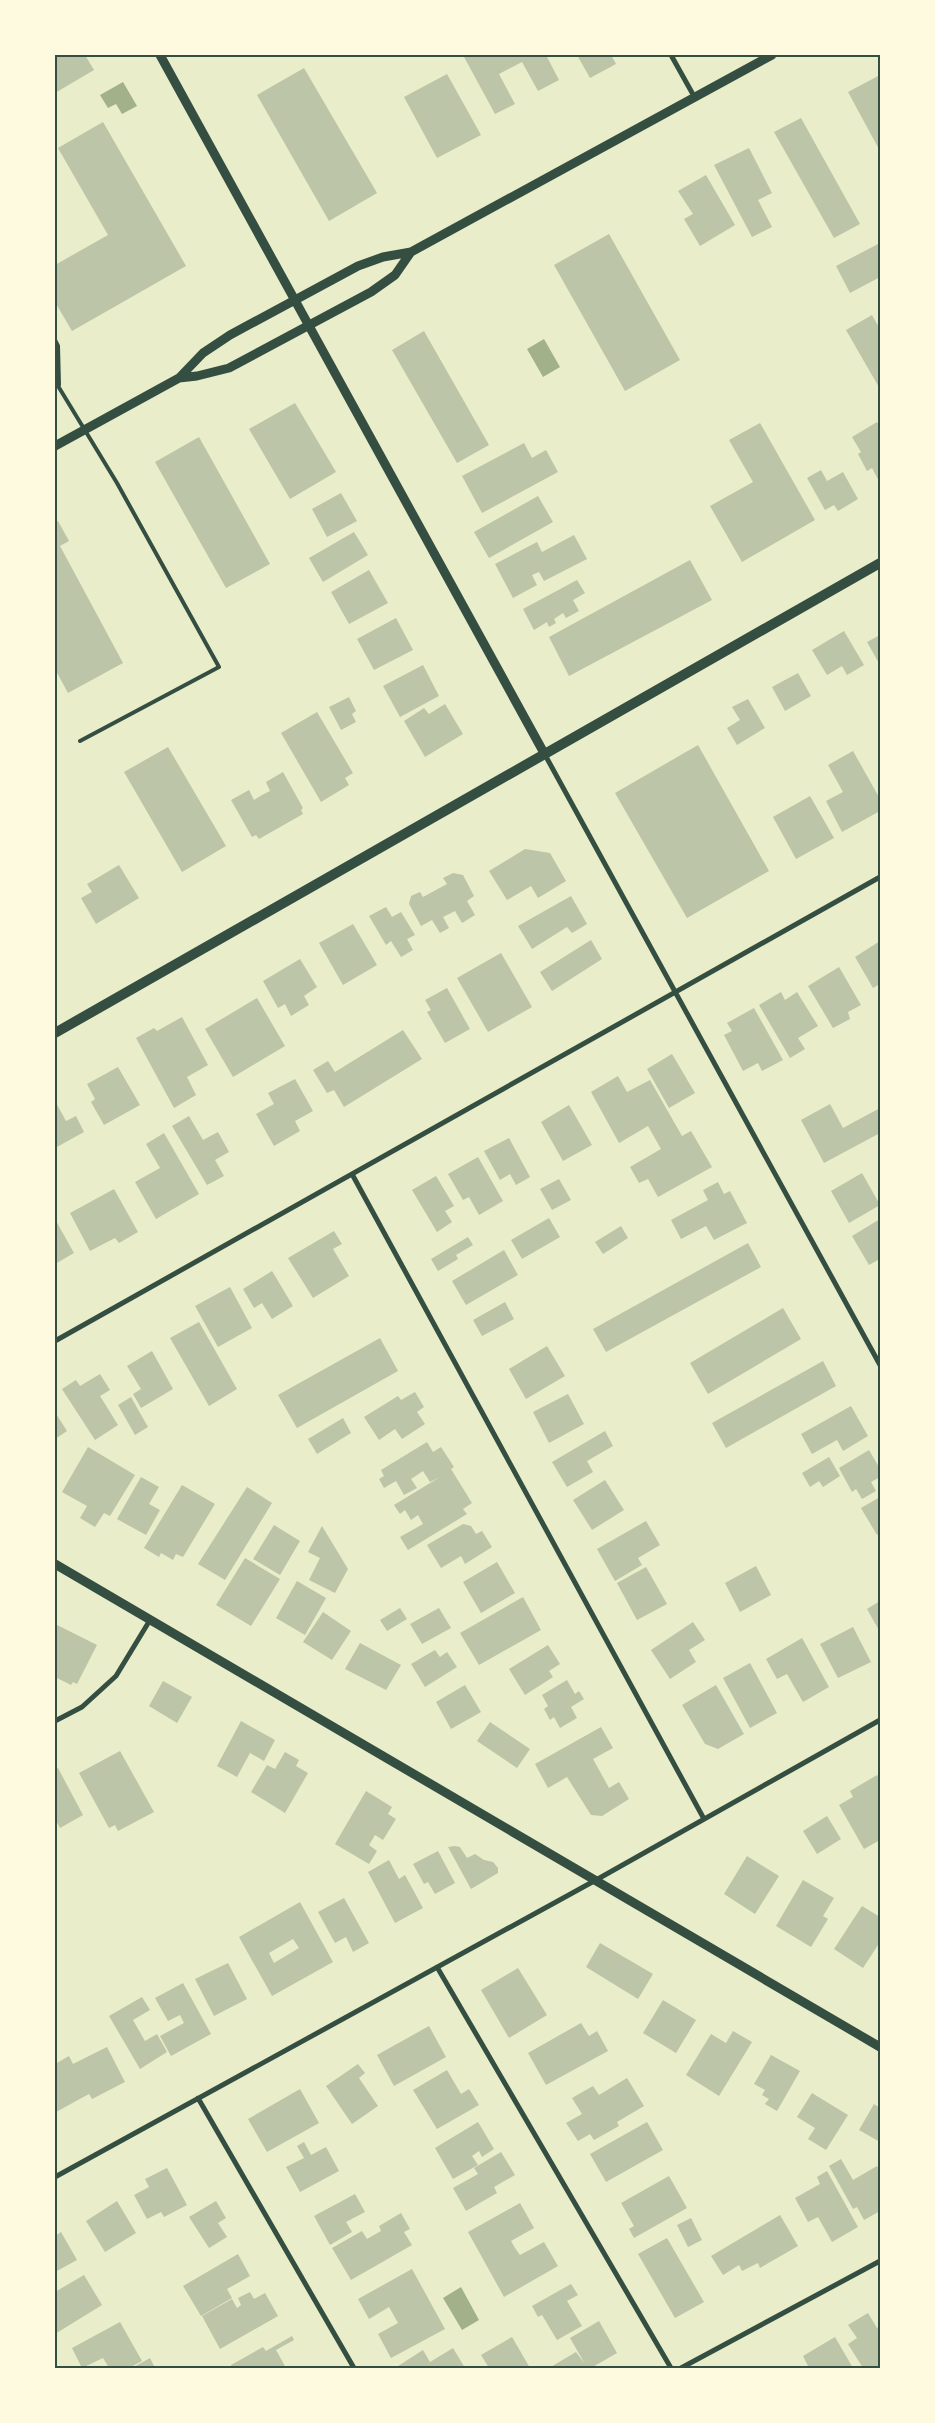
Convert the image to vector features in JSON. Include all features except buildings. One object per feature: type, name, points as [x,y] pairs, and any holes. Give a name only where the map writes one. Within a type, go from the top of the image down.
[{"type":"main road","points":[[55,1033],[880,563]]},
{"type":"street","points":[[160,55],[880,1365]]},
{"type":"street","points":[[670,55],[694,98]]},
{"type":"street","points":[[55,446],[179,378],[190,365],[215,344],[358,266],[383,257],[410,252],[772,55]]},
{"type":"street","points":[[179,378],[197,376],[229,368],[310,326],[384,285],[394,275],[410,252]]},
{"type":"street","points":[[55,1341],[880,877]]},
{"type":"street","points":[[352,1174],[704,1819]]},
{"type":"street","points":[[55,1564],[880,2047]]},
{"type":"street","points":[[55,1721],[82,1707],[116,1676],[150,1620]]},
{"type":"street","points":[[55,2177],[596,1880],[880,1720]]},
{"type":"street","points":[[437,1967],[671,2368]]},
{"type":"street","points":[[198,2098],[354,2368]]},
{"type":"street","points":[[680,2368],[880,2261]]},
{"type":"lane","points":[[55,340],[58,346],[59,387]]},
{"type":"lane","points":[[55,381],[117,483],[219,667],[80,741]]},
{"type":"shaded area","points":[[123,82],[137,106],[122,114],[116,104],[108,108],[100,95]]},
{"type":"shaded area","points":[[544,339],[560,367],[543,377],[527,349]]},
{"type":"shaded area","points":[[461,2287],[479,2320],[462,2330],[443,2298]]}]
